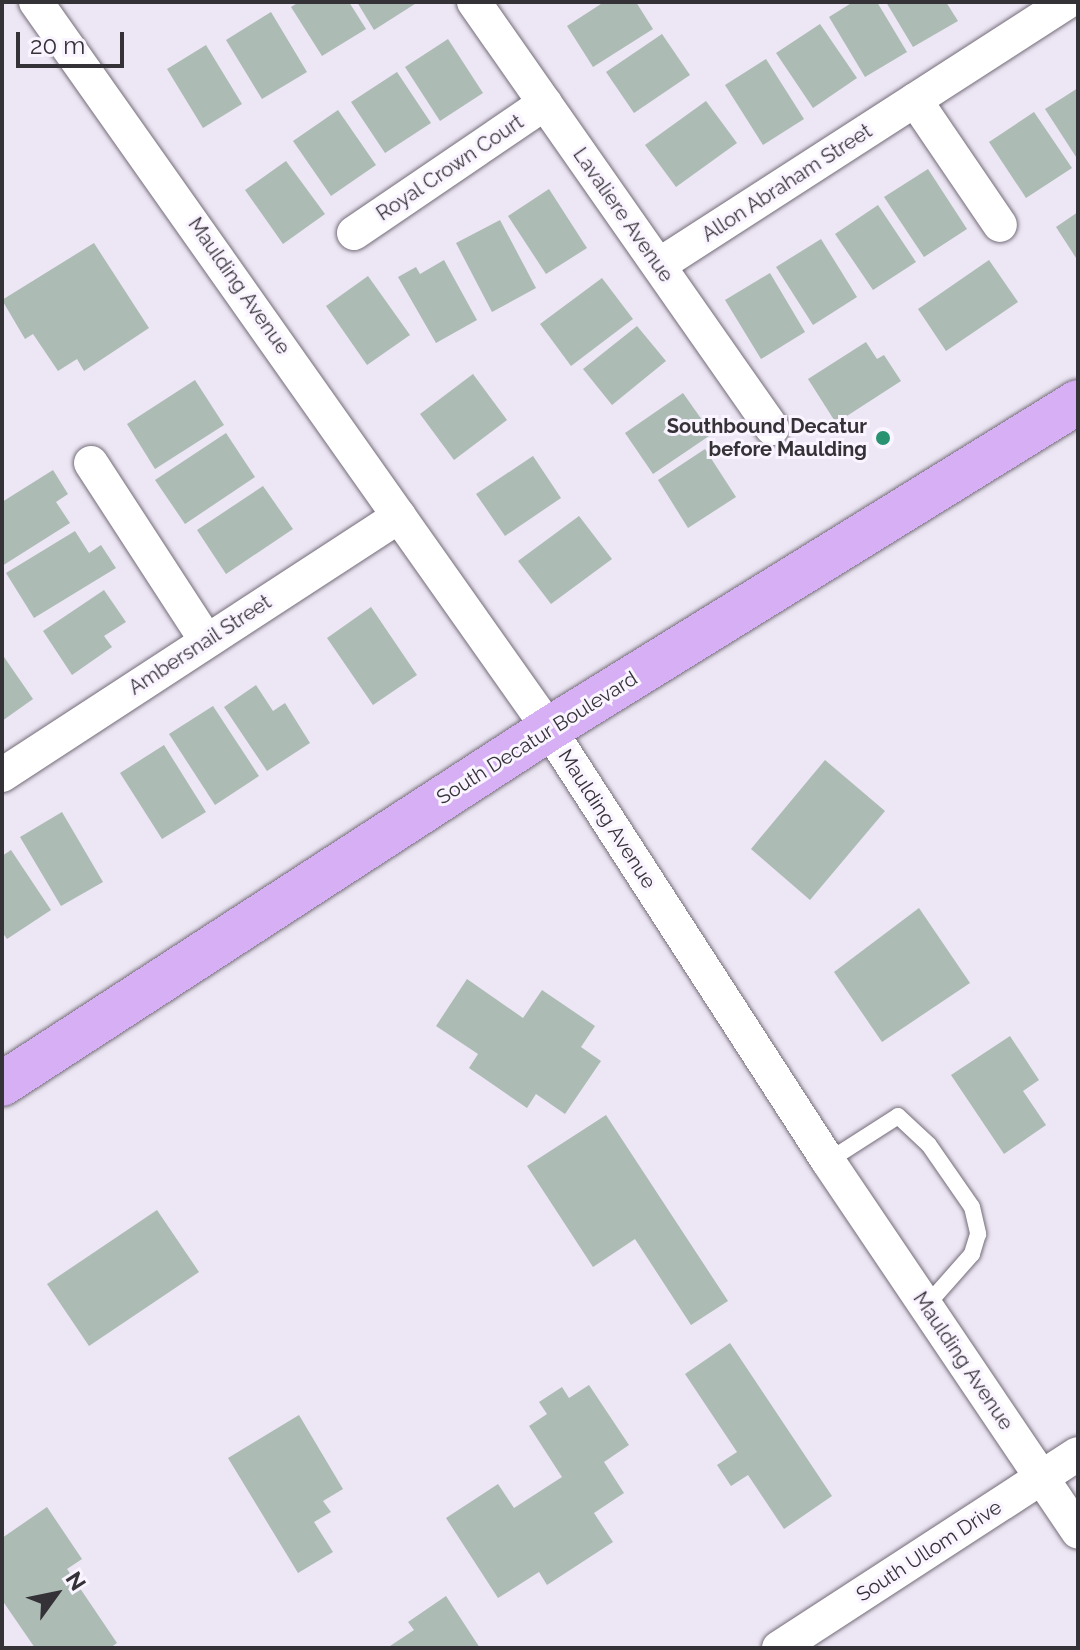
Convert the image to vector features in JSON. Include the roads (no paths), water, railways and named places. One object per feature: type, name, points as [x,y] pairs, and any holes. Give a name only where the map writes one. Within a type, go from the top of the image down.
[{"type":"main road","name":"South Decatur Boulevard","points":[[2,1084],[549,729],[1078,402]]},
{"type":"street","name":"Maulding Avenue","points":[[36,2],[549,729],[828,1161],[1078,1531]]},
{"type":"street","name":"Lavaliere Avenue","points":[[474,2],[772,428]]},
{"type":"street","name":"Allon Abraham Street","points":[[659,265],[1068,2],[1078,16]]},
{"type":"street","points":[[915,100],[1000,225]]},
{"type":"street","name":"Royal Crown Court","points":[[354,233],[545,103]]},
{"type":"street","points":[[91,463],[206,640]]},
{"type":"street","name":"Ambersnail Street","points":[[2,775],[399,516]]},
{"type":"street","name":"South Ullom Drive","points":[[779,1648],[1078,1454]]},
{"type":"lane","points":[[828,1161],[898,1116],[919,1133],[972,1207],[978,1234],[972,1254],[926,1306]]},
{"type":"place","name":"Southbound Decatur before Maulding","points":[[883,438]]}]
